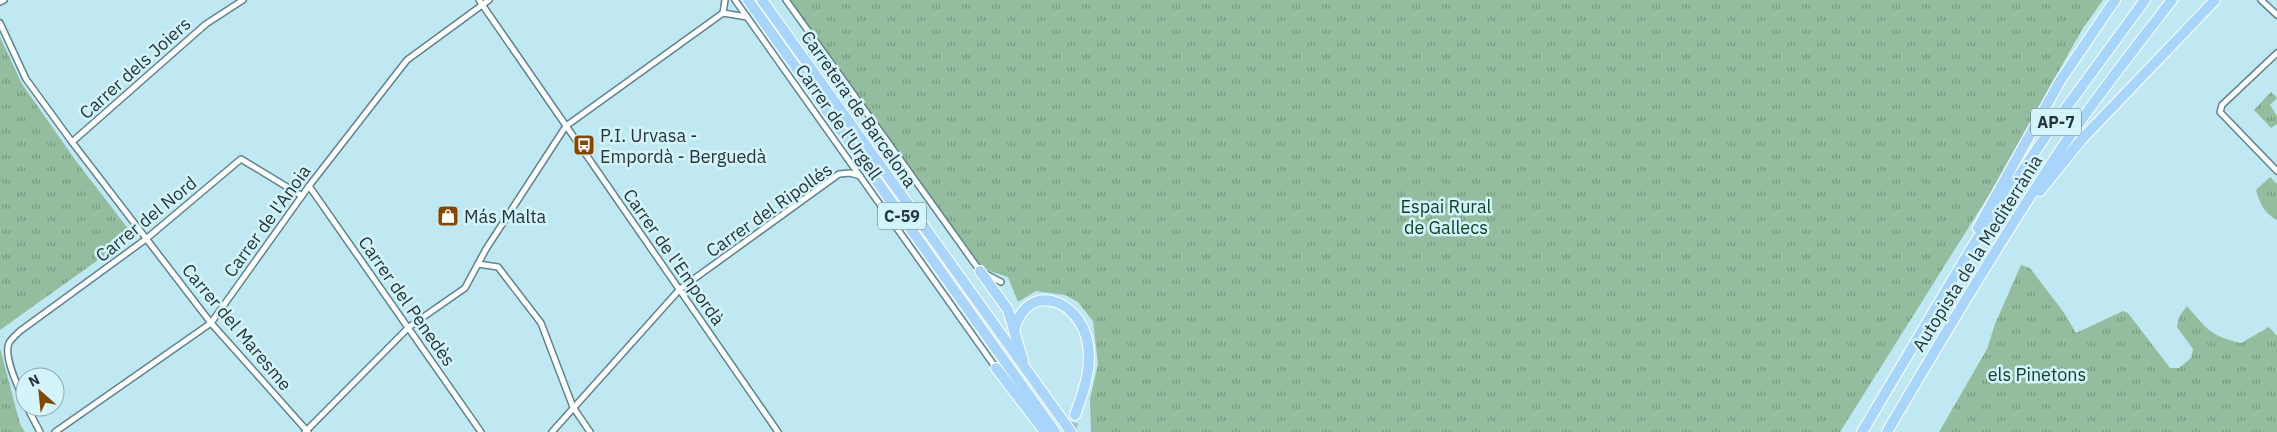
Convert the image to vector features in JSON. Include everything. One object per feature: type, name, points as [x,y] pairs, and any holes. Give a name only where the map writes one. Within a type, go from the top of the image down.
[{"type":"highway","name":"Carretera de Barcelona","points":[[748,0],[1056,432]]},
{"type":"highway","name":"Carretera de Barcelona","points":[[762,0],[1071,432]]},
{"type":"highway","points":[[1972,247],[1979,225],[2043,109],[2115,0]]},
{"type":"highway","name":"Autopista de la Mediterrània","points":[[1862,432],[1972,247],[2047,134],[2146,0]]},
{"type":"highway","name":"Autopista de la Mediterrània","points":[[1887,432],[2006,235],[2100,93],[2172,0]]},
{"type":"highway","points":[[2006,235],[2082,139],[2215,0]]},
{"type":"highway","points":[[980,271],[1003,302],[1018,348],[1034,382]]},
{"type":"highway","points":[[1014,332],[1020,315],[1034,304],[1051,300],[1064,304],[1077,316],[1086,334],[1089,355],[1087,378],[1075,416]]},
{"type":"highway","points":[[996,368],[1045,432]]},
{"type":"street","points":[[0,2],[4,0]]},
{"type":"street","name":"Carrer dels Joiers","points":[[72,142],[206,24],[243,0]]},
{"type":"street","points":[[481,2],[488,0]]},
{"type":"street","points":[[723,13],[725,0]]},
{"type":"street","name":"Carrer de l'Urgell","points":[[735,0],[1040,432]]},
{"type":"street","points":[[786,0],[980,271],[1001,282]]},
{"type":"street","points":[[2261,0],[2277,15]]},
{"type":"street","name":"Carrer de l'Empordà","points":[[481,2],[778,432]]},
{"type":"street","name":"Carrer de l'Anoia","points":[[55,432],[211,323],[309,186],[407,60],[481,2]]},
{"type":"street","points":[[307,432],[409,327],[465,288],[478,264],[566,126],[723,13],[747,17]]},
{"type":"street","name":"Carrer del Maresme","points":[[0,23],[26,79],[72,142],[211,323],[307,432]]},
{"type":"street","points":[[2277,53],[2222,105],[2220,112],[2277,171]]},
{"type":"street","name":"Carrer del Nord","points":[[15,378],[11,369],[8,348],[10,342],[20,331],[146,239],[241,159],[302,196]]},
{"type":"street","name":"Carrer del Ripollés","points":[[553,431],[680,289],[839,174],[850,173],[861,176]]},
{"type":"street","name":"Carrer del Penedès","points":[[309,186],[481,432]]},
{"type":"street","points":[[478,264],[498,267],[541,324],[573,407],[590,432]]},
{"type":"street","points":[[32,417],[40,432]]},
{"type":"green space","name":"Espai Rural de Gallecs","points":[[789,0],[2103,0],[2083,28],[1989,195],[1840,432],[1091,432],[1090,399],[1098,364],[1093,321],[1078,302],[1065,295],[1036,291],[1018,302],[1008,277],[983,269]]},
{"type":"green space","points":[[0,37],[22,84],[76,161],[133,235],[0,330]]},
{"type":"green space","points":[[2271,92],[2277,98],[2270,105],[2277,116],[2277,124],[2271,128],[2254,110]]},
{"type":"green space","points":[[2270,177],[2277,184],[2277,220],[2263,208],[2256,190]]},
{"type":"green space","name":"els Pinetons","points":[[2021,265],[2030,268],[2065,314],[2076,333],[2123,311],[2128,313],[2170,368],[2179,368],[2191,358],[2193,349],[2177,327],[2179,317],[2187,306],[2210,330],[2222,338],[2241,343],[2269,327],[2277,336],[2277,432],[1939,432],[1987,349],[1995,324]]},
{"type":"green space","points":[[0,348],[15,405],[15,417],[18,417],[25,432],[0,432]]},
{"type":"tunnel","points":[[1071,432],[1075,415]]},
{"type":"place","name":"P.I. Urvasa - Empordà - Berguedà","points":[[584,145]]},
{"type":"place","name":"Más Malta","points":[[448,216]]}]
